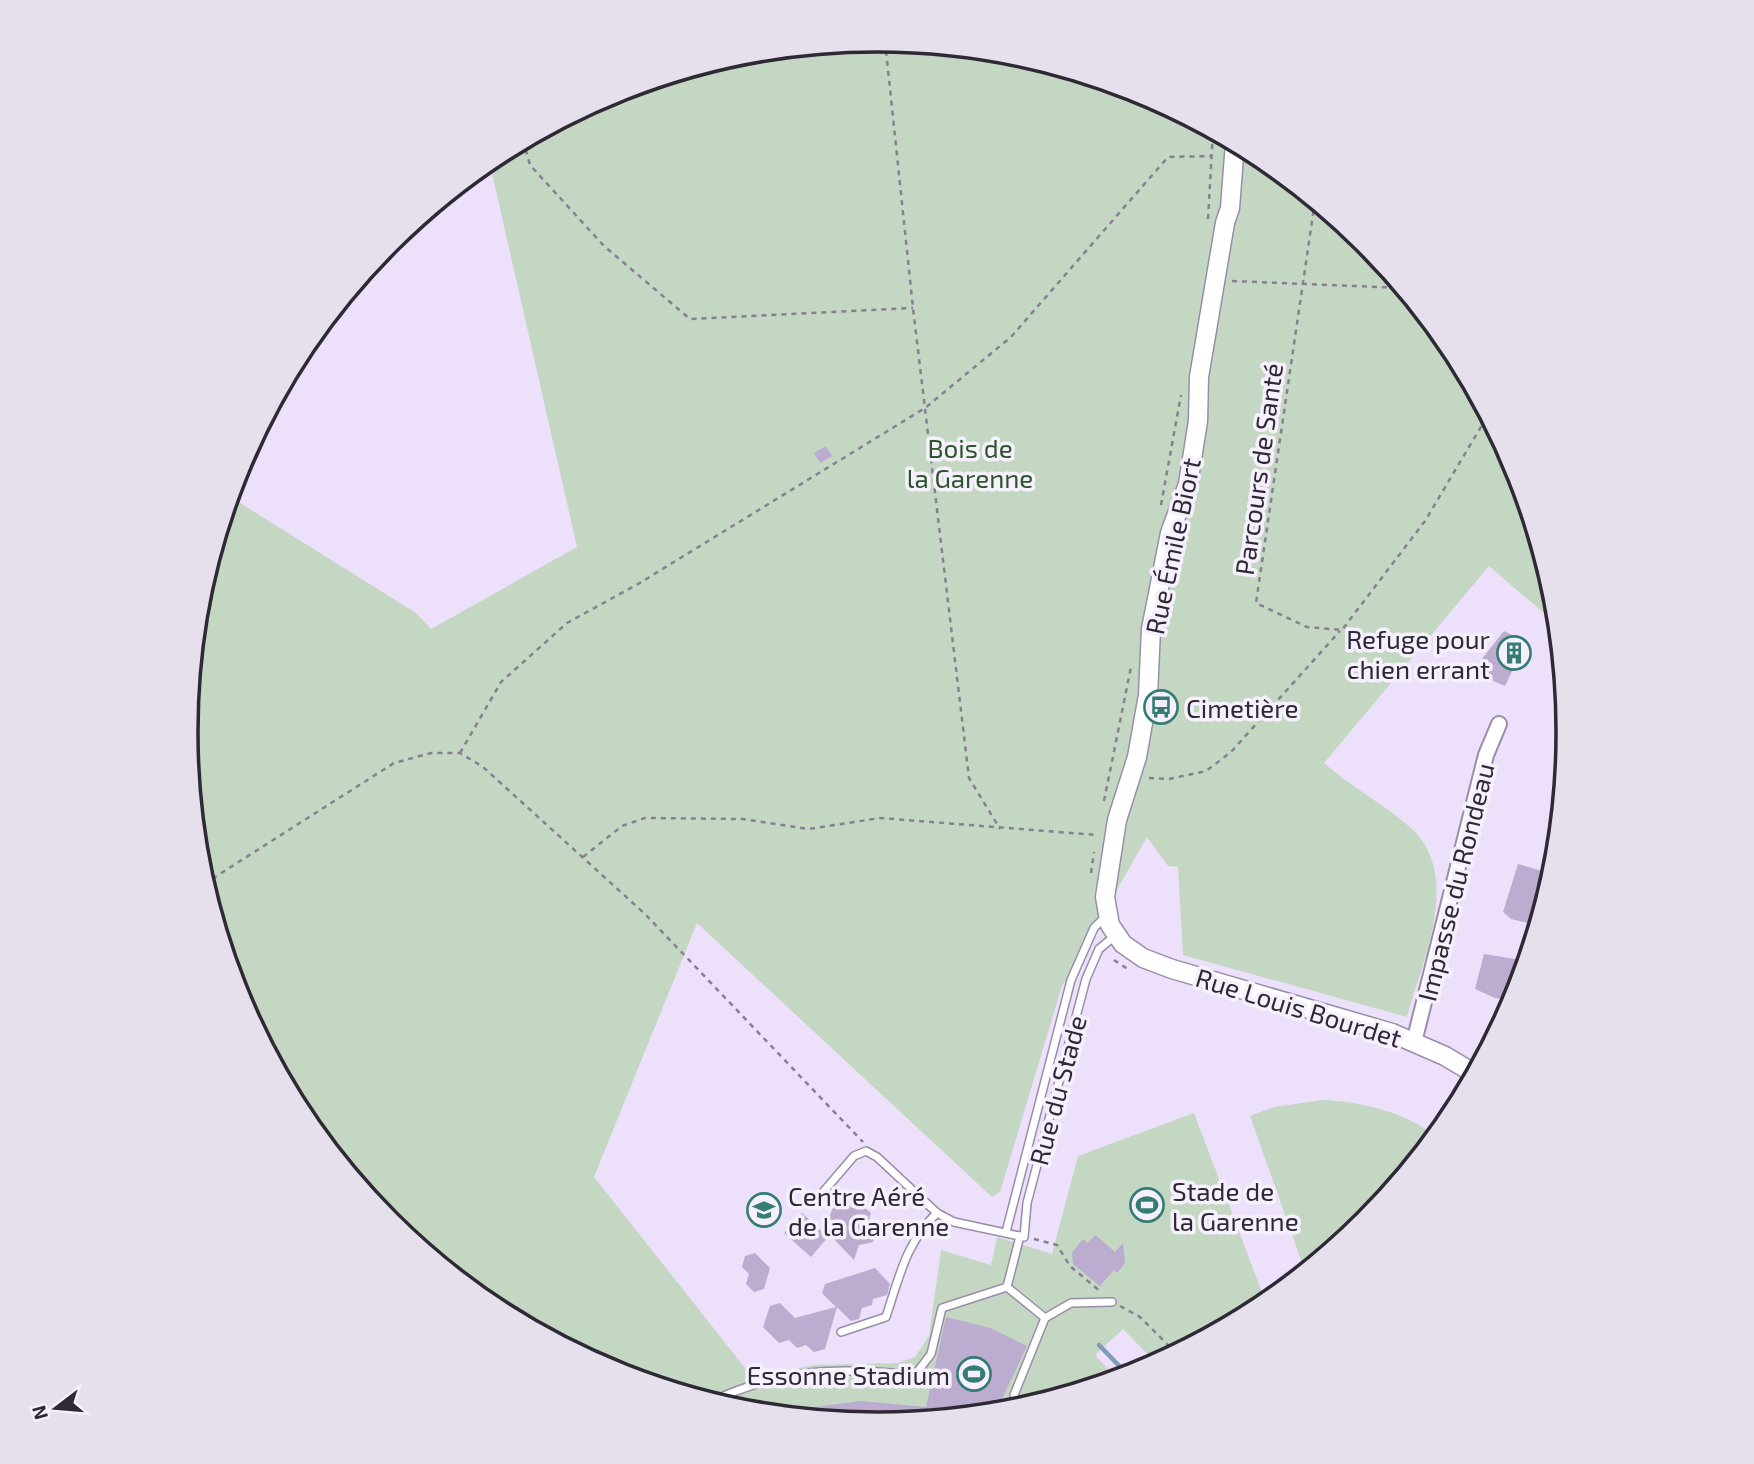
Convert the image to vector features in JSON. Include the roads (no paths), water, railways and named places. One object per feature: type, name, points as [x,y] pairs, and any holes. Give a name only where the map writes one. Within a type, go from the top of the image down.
[{"type":"street","name":"Rue Émile Biort","points":[[1119,939],[1107,916],[1104,897],[1114,838],[1132,777],[1148,695],[1151,629],[1170,533],[1188,484],[1198,421],[1199,377],[1225,223],[1230,208],[1234,154]]},
{"type":"street","name":"Impasse du Rondeau","points":[[1414,1042],[1486,755],[1499,724]]},
{"type":"street","name":"Rue Louis Bourdet","points":[[1119,939],[1143,958],[1172,970],[1414,1042],[1466,1069]]},
{"type":"lane","name":"Rue du Stade","points":[[1006,1232],[1071,980],[1094,928],[1107,916]]},
{"type":"lane","name":"Rue du Stade","points":[[1007,1287],[1020,1236],[1024,1237],[1027,1203],[1086,979],[1098,949],[1119,939]]},
{"type":"lane","points":[[818,1198],[853,1156],[866,1152],[877,1157],[937,1213],[954,1222],[1020,1236]]},
{"type":"lane","points":[[841,1332],[886,1317],[909,1247],[919,1230],[937,1213]]},
{"type":"lane","points":[[727,1394],[755,1382],[798,1373],[856,1369],[915,1374],[931,1354],[942,1308],[1007,1287],[1045,1318]]},
{"type":"lane","points":[[1015,1397],[1045,1318],[1071,1303],[1112,1301]]},
{"type":"waterway","points":[[1099,1345],[1120,1366]]},
{"type":"place","name":"Refuge pour chien errant","points":[[1514,653]]},
{"type":"place","name":"Cimetière","points":[[1161,707]]},
{"type":"place","name":"Stade de la Garenne","points":[[1147,1205]]},
{"type":"place","name":"Centre Aéré de la Garenne","points":[[764,1210]]},
{"type":"place","name":"Essonne Stadium","points":[[974,1374]]},
{"type":"park label","name":"Bois de la Garenne","points":[[970,462]]}]
